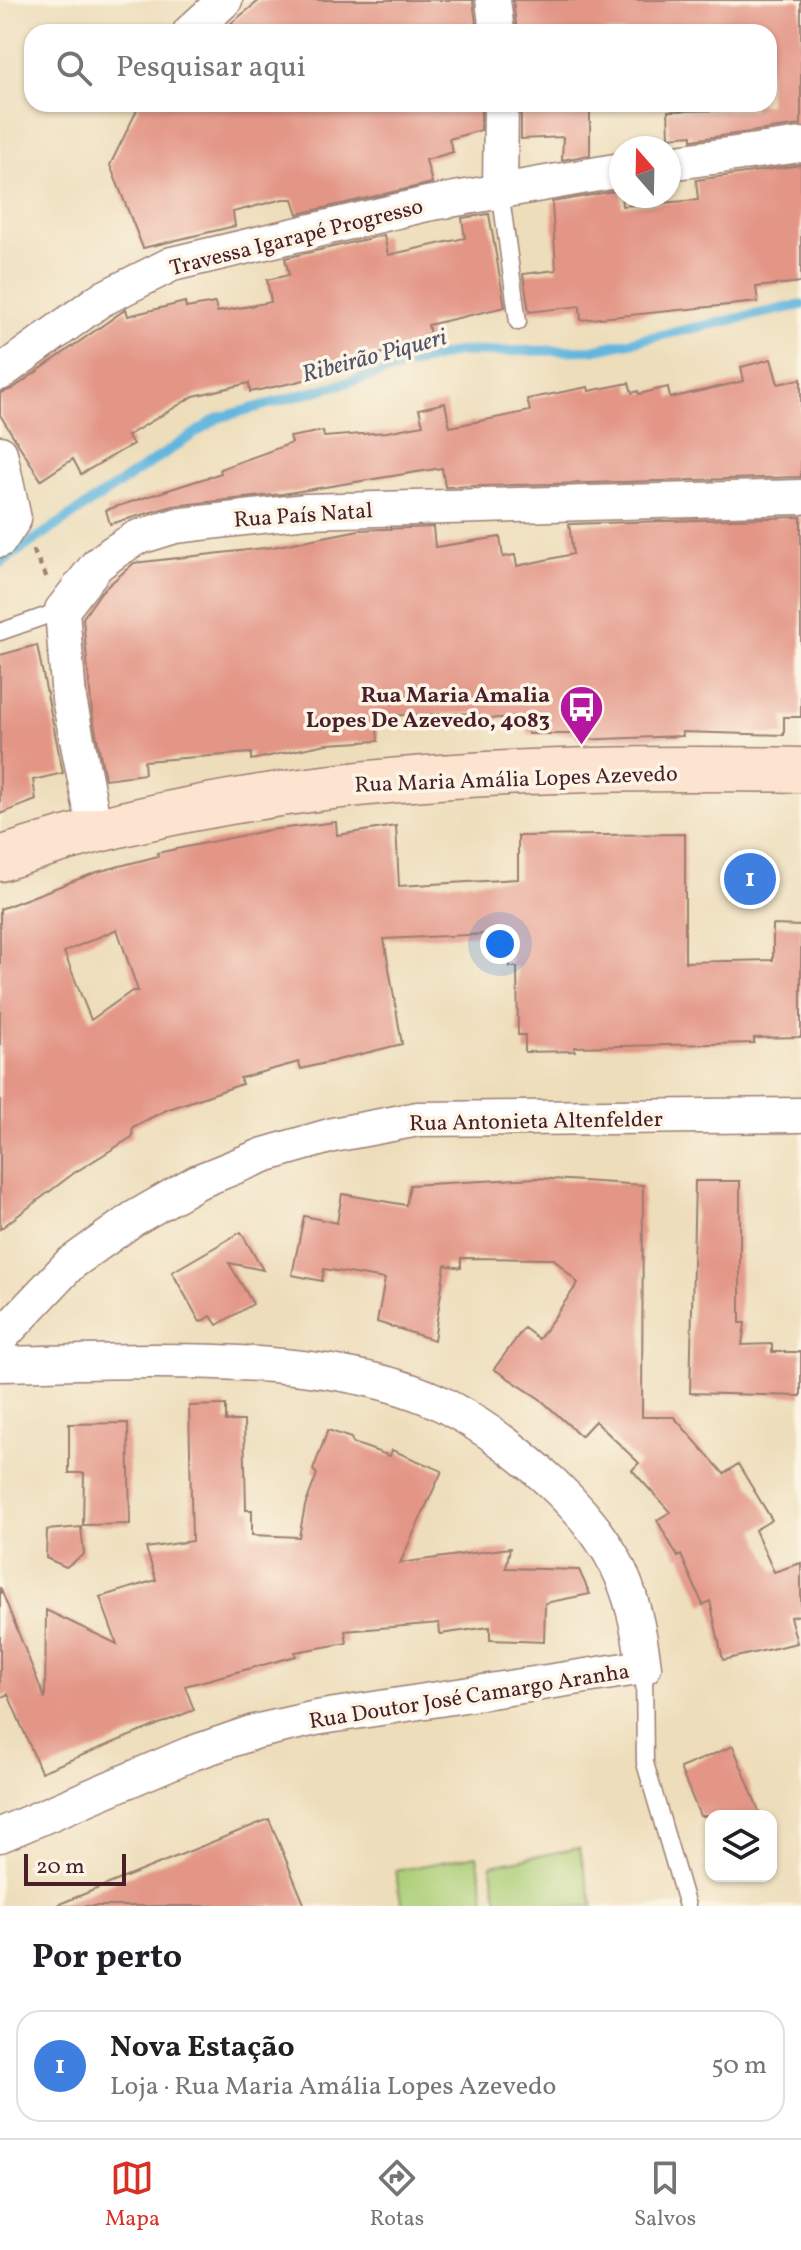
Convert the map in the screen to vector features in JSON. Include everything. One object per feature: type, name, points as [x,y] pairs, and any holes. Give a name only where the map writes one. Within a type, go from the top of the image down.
[{"type":"main road","name":"Rua Maria Amália Lopes Azevedo","points":[[0,859],[95,830],[262,797],[426,777],[801,770]]},
{"type":"street","points":[[199,24],[225,0]]},
{"type":"street","points":[[493,0],[496,24]]},
{"type":"street","points":[[500,190],[501,112]]},
{"type":"street","points":[[681,161],[801,145]]},
{"type":"street","name":"Travessa Igarapé Progresso","points":[[0,373],[100,300],[172,264],[359,219],[500,190],[609,172]]},
{"type":"street","points":[[0,453],[15,534]]},
{"type":"street","name":"Rua País Natal","points":[[56,598],[72,593],[114,552],[136,538],[175,526],[306,511],[801,497]]},
{"type":"street","points":[[56,598],[69,699],[95,830]]},
{"type":"street","name":"Rua Antonieta Altenfelder","points":[[0,1338],[70,1264],[133,1219],[197,1182],[292,1147],[418,1119],[801,1115]]},
{"type":"street","name":"Rua Doutor José Camargo Aranha","points":[[0,1364],[265,1365],[375,1380],[443,1405],[525,1458],[581,1511],[619,1563],[639,1622],[644,1667],[316,1718],[254,1732],[190,1754],[0,1835]]},
{"type":"lane","points":[[500,190],[518,322]]},
{"type":"lane","points":[[0,632],[56,598]]},
{"type":"lane","points":[[644,1667],[645,1763],[687,1906]]},
{"type":"path","points":[[15,534],[56,598]]},
{"type":"green space","points":[[579,1848],[593,1906],[499,1906],[491,1865]]},
{"type":"green space","points":[[477,1855],[486,1906],[402,1906],[395,1871]]},
{"type":"building","points":[[260,0],[473,0],[476,24],[230,24]]},
{"type":"building","points":[[513,0],[801,0],[801,125],[692,140],[692,135],[669,136],[668,112],[777,112],[777,24],[516,24]]},
{"type":"building","points":[[136,112],[481,112],[481,130],[449,139],[453,152],[426,160],[432,183],[298,214],[293,199],[283,199],[233,212],[235,226],[143,248],[110,165]]},
{"type":"building","points":[[521,112],[590,112],[590,155],[562,160],[563,137],[521,139]]},
{"type":"building","points":[[801,165],[801,282],[756,287],[758,302],[581,320],[580,306],[529,312],[523,274],[556,270],[552,202],[609,192],[609,208],[681,208],[681,201],[698,200],[696,180]]},
{"type":"building","points":[[489,214],[505,307],[428,325],[432,343],[330,364],[332,373],[292,383],[250,392],[249,383],[194,396],[127,436],[133,444],[81,474],[73,459],[41,480],[0,415],[0,393],[12,389],[126,309],[128,316],[185,302],[186,308],[215,303],[217,312],[271,302],[267,280],[289,275],[285,258],[384,235],[388,255],[465,238],[462,218]]},
{"type":"building","points":[[771,359],[778,384],[801,379],[801,477],[445,487],[442,468],[282,494],[173,506],[110,524],[106,510],[221,473],[220,469],[292,443],[290,437],[323,431],[324,437],[387,432],[423,425],[419,409],[445,403],[450,427],[530,411],[527,399],[588,387],[589,391],[629,383],[632,393],[638,391],[639,394],[668,387],[670,398],[744,381],[741,367]]},
{"type":"building","points":[[801,517],[801,717],[784,717],[784,735],[682,732],[683,736],[577,740],[577,734],[528,734],[527,717],[478,719],[478,713],[404,715],[376,717],[378,741],[326,744],[251,760],[251,753],[144,761],[145,774],[105,779],[92,713],[83,618],[101,592],[134,563],[273,547],[359,530],[433,527],[435,547],[500,537],[503,557],[515,555],[517,566],[573,554],[569,524]]},
{"type":"building","points":[[37,645],[63,773],[33,780],[36,800],[0,814],[0,655]]},
{"type":"building","points":[[336,822],[337,835],[396,826],[399,886],[518,879],[518,836],[685,834],[685,962],[773,960],[773,925],[801,926],[801,1037],[754,1038],[754,1043],[575,1047],[575,1051],[525,1052],[525,1035],[518,1035],[517,967],[510,967],[509,933],[384,939],[402,1044],[301,1069],[299,1062],[240,1078],[242,1084],[166,1110],[133,1127],[132,1137],[74,1173],[0,1229],[0,909],[97,872],[158,856],[157,853],[269,830]],"holes":[[[117,929],[138,991],[132,991],[91,1020],[64,952]]]},
{"type":"building","points":[[537,1178],[643,1185],[642,1417],[674,1417],[724,1474],[738,1464],[772,1520],[755,1530],[774,1572],[801,1563],[801,1615],[790,1617],[797,1643],[723,1660],[710,1601],[703,1605],[681,1555],[678,1557],[657,1520],[670,1512],[632,1470],[639,1463],[595,1421],[581,1436],[540,1399],[494,1369],[524,1328],[539,1339],[578,1283],[554,1259],[461,1258],[461,1268],[445,1265],[434,1340],[377,1322],[385,1279],[324,1269],[322,1281],[292,1275],[304,1216],[337,1223],[342,1194],[406,1205],[410,1185]]},
{"type":"building","points":[[695,1181],[740,1181],[740,1323],[745,1323],[742,1345],[772,1344],[772,1352],[801,1352],[801,1396],[690,1393]]},
{"type":"building","points":[[241,1232],[263,1270],[229,1263],[253,1304],[217,1325],[211,1316],[200,1322],[172,1272]]},
{"type":"building","points":[[226,1405],[226,1421],[244,1421],[246,1510],[252,1510],[252,1535],[299,1537],[305,1506],[317,1474],[313,1470],[328,1430],[351,1438],[353,1443],[390,1456],[392,1450],[442,1471],[400,1563],[510,1548],[506,1568],[579,1570],[590,1594],[545,1603],[544,1642],[490,1640],[490,1627],[440,1634],[439,1623],[345,1631],[347,1643],[295,1652],[296,1656],[185,1686],[194,1710],[41,1772],[8,1694],[0,1698],[0,1587],[45,1699],[46,1610],[117,1644],[100,1597],[156,1580],[146,1548],[192,1541],[189,1406]]},
{"type":"building","points":[[128,1423],[130,1524],[83,1525],[84,1473],[69,1473],[69,1424]]},
{"type":"building","points":[[81,1527],[84,1554],[66,1567],[46,1558],[47,1530]]},
{"type":"building","points":[[733,1746],[759,1810],[705,1810],[705,1816],[700,1816],[680,1768]]},
{"type":"building","points":[[269,1819],[305,1906],[57,1906],[57,1905]]},
{"type":"waterway","name":"Ribeirão Piqueri","points":[[0,563],[218,418],[457,352],[592,350],[801,305]]},
{"type":"place","name":"Rua Maria Amalia Lopes De Azevedo, 4083","points":[[581,746]]},
{"type":"place","name":"Nova Estação","points":[[750,879]]}]
